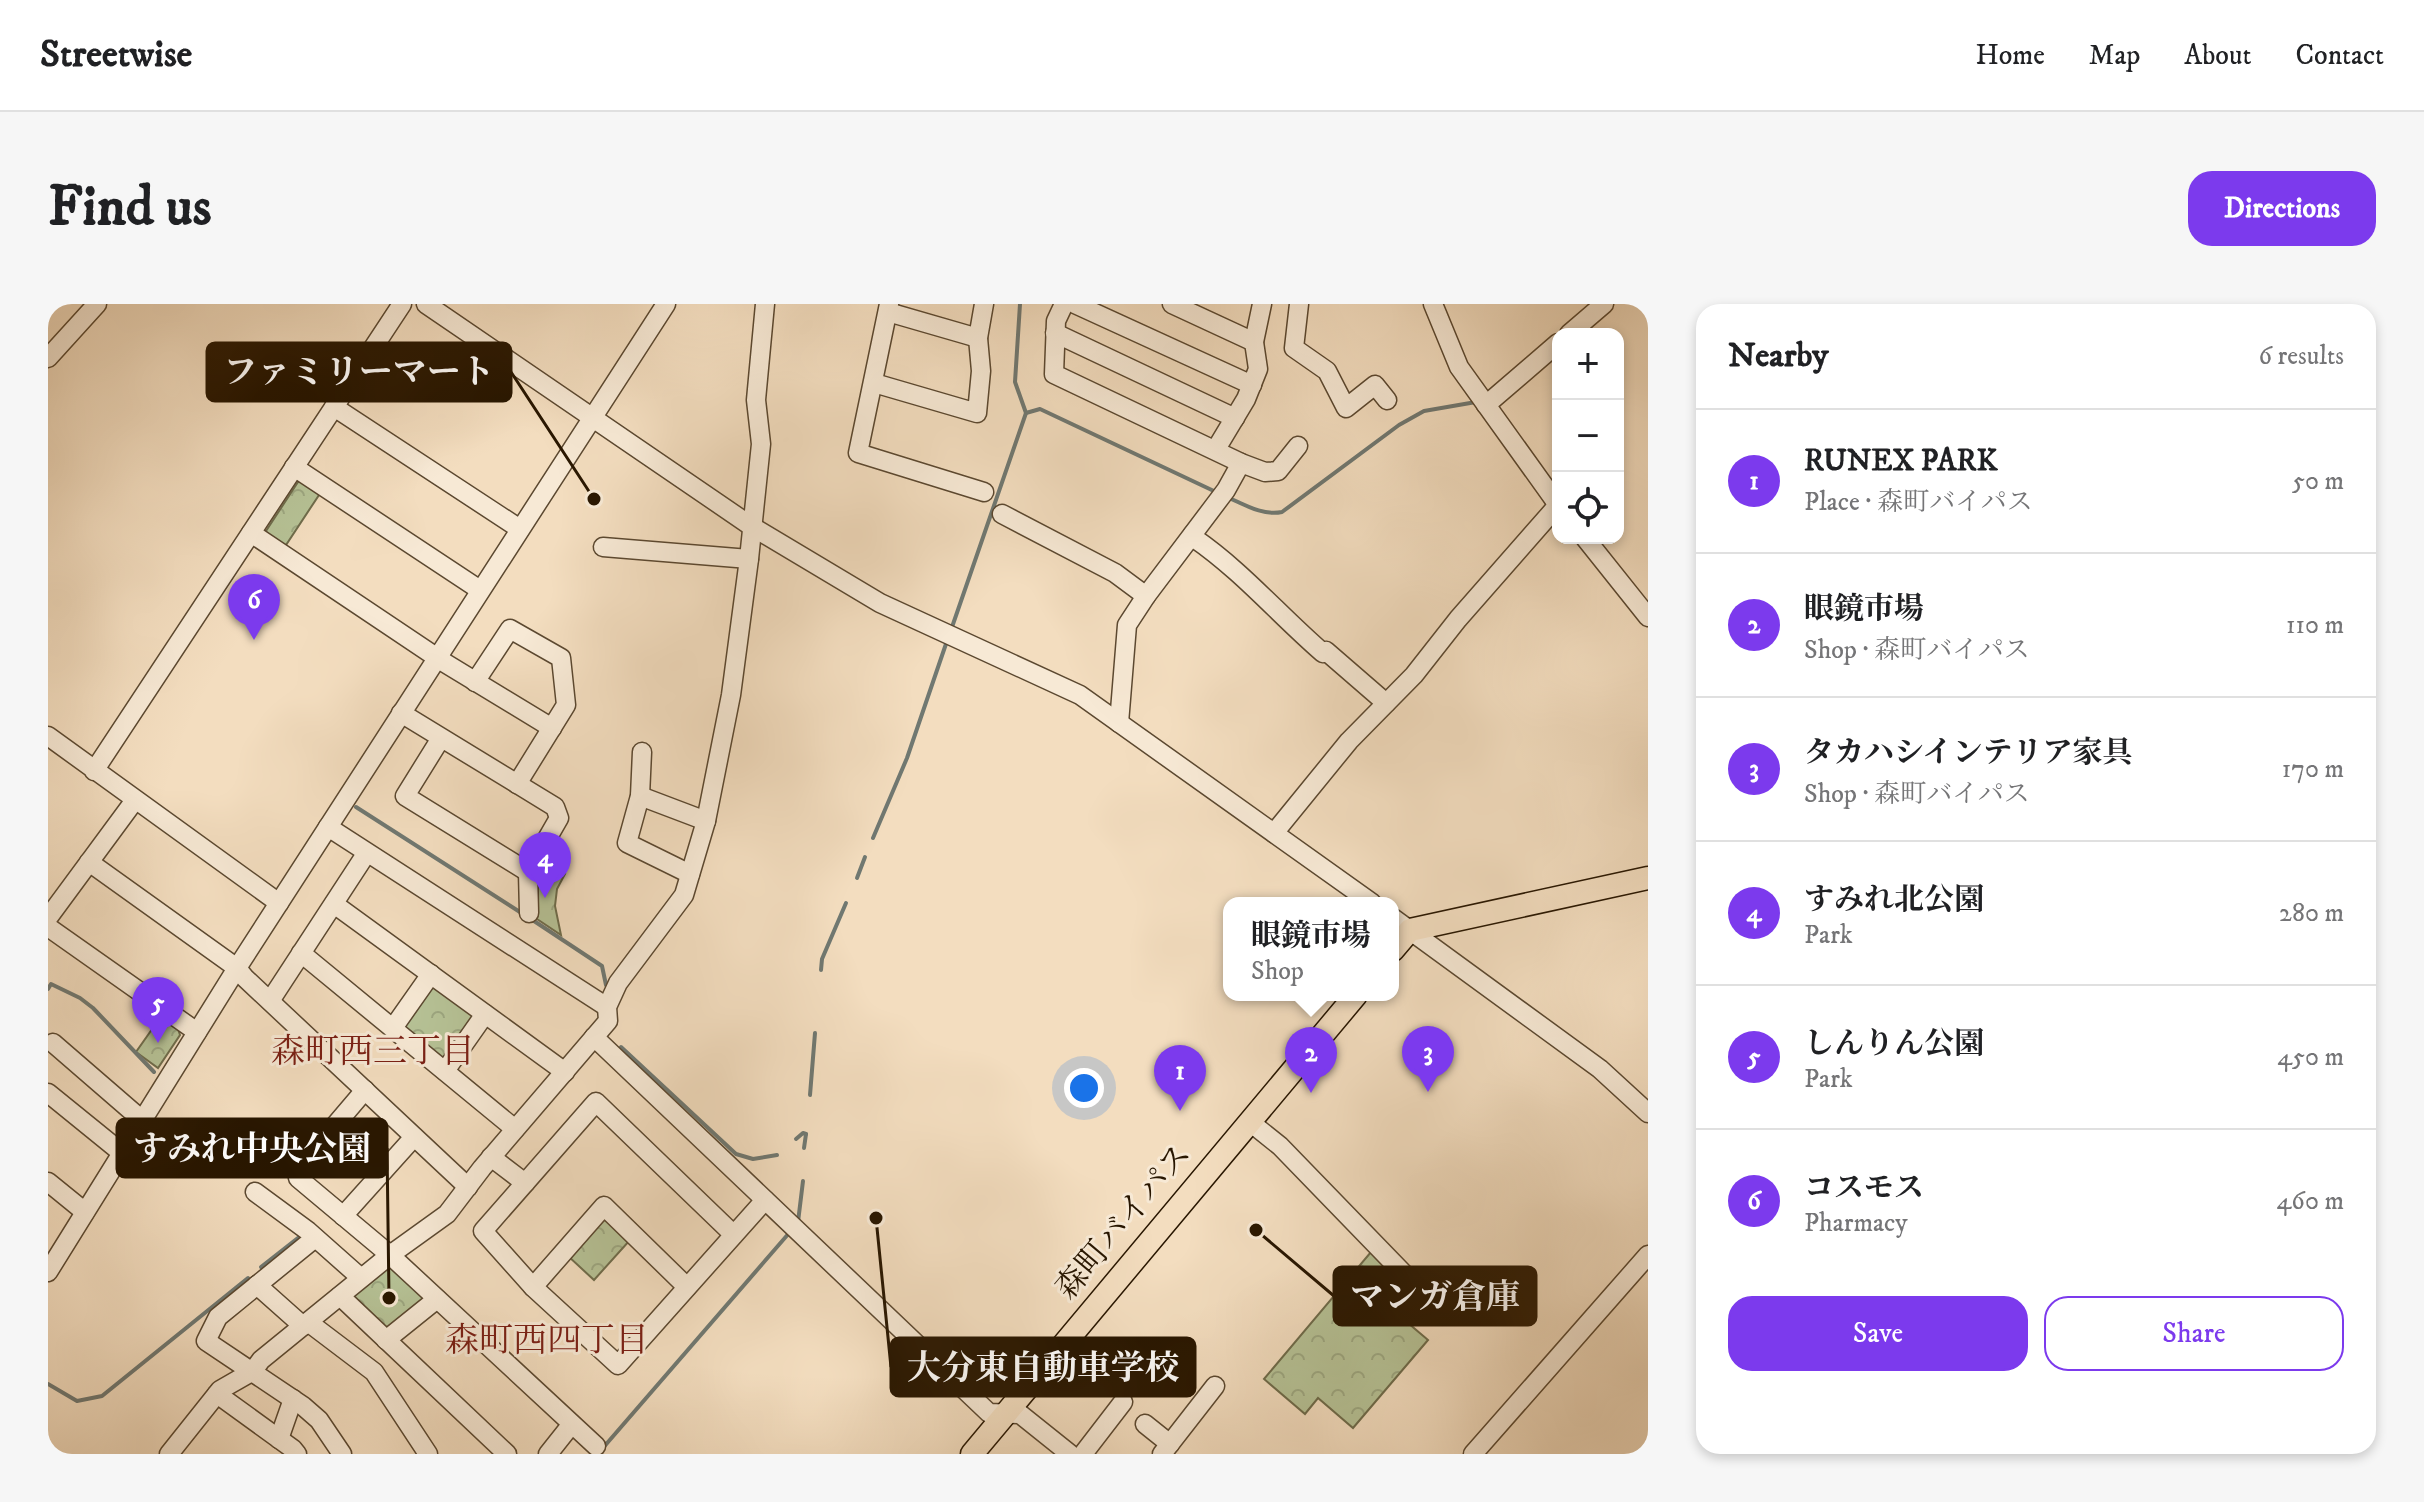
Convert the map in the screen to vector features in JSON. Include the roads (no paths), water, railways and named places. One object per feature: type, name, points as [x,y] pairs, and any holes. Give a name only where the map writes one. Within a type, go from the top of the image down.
[{"type":"main road","points":[[1402,924],[1648,878]]},
{"type":"main road","name":"森町バイパス","points":[[972,1454],[1351,1001]]},
{"type":"street","points":[[48,358],[97,304]]},
{"type":"street","points":[[94,771],[402,304]]},
{"type":"street","points":[[426,304],[751,526],[880,603],[1062,686],[1364,897]]},
{"type":"street","points":[[179,1451],[217,1394],[253,1371],[261,1360],[361,1278],[447,1214],[491,1157],[608,1021],[607,1007],[618,983],[684,895],[706,821],[731,695],[761,444],[756,400],[765,304]]},
{"type":"street","points":[[874,383],[977,413],[981,371],[978,338],[984,304]]},
{"type":"street","points":[[1064,304],[1056,321],[1054,374],[1265,472],[1278,471],[1298,446]]},
{"type":"street","points":[[1075,304],[1252,385]]},
{"type":"street","points":[[1172,304],[1254,342]]},
{"type":"street","points":[[1216,449],[1235,418],[1258,369],[1254,342],[1262,304]]},
{"type":"street","points":[[1299,304],[1294,348],[1327,371],[1346,408],[1375,385],[1387,400]]},
{"type":"street","points":[[1433,304],[1459,367],[1552,497]]},
{"type":"street","points":[[1576,328],[1604,304]]},
{"type":"street","points":[[51,1262],[660,308]]},
{"type":"street","points":[[978,338],[889,308],[858,453],[984,492]]},
{"type":"street","points":[[1055,333],[1235,418]]},
{"type":"street","points":[[48,371],[60,357],[62,344]]},
{"type":"street","points":[[1486,405],[1552,348]]},
{"type":"street","points":[[334,407],[520,529]]},
{"type":"street","points":[[1119,723],[1127,625],[1222,495],[1241,463]]},
{"type":"street","points":[[294,467],[480,590]]},
{"type":"street","points":[[1274,833],[1349,741],[1414,675],[1458,619],[1552,512]]},
{"type":"street","points":[[1002,514],[1115,573],[1146,596]]},
{"type":"street","points":[[251,533],[475,682],[552,728]]},
{"type":"street","points":[[1193,534],[1262,593],[1290,625],[1323,653],[1326,651],[1336,659],[1386,703]]},
{"type":"street","points":[[1590,544],[1648,617]]},
{"type":"street","points":[[603,547],[749,559]]},
{"type":"street","points":[[475,682],[510,629],[561,658],[566,705],[517,784]]},
{"type":"street","points":[[401,713],[555,807],[559,818],[528,872],[529,913]]},
{"type":"street","points":[[48,736],[279,903]]},
{"type":"street","points":[[441,738],[405,796],[528,872]]},
{"type":"street","points":[[642,752],[640,796],[627,843],[690,874]]},
{"type":"street","points":[[640,796],[706,821]]},
{"type":"street","points":[[135,800],[49,917],[197,1032]]},
{"type":"street","points":[[328,827],[607,1007]]},
{"type":"street","points":[[270,1001],[366,854]]},
{"type":"street","points":[[89,862],[237,968],[468,1187]]},
{"type":"street","points":[[334,904],[565,1072]]},
{"type":"street","points":[[1402,924],[1600,1069],[1648,1113]]},
{"type":"street","points":[[301,953],[515,1129]]},
{"type":"street","points":[[393,1028],[431,974]]},
{"type":"street","points":[[445,1071],[485,1014]]},
{"type":"street","points":[[594,1037],[989,1413],[1022,1415],[1070,1454]]},
{"type":"street","points":[[53,1043],[142,1120]]},
{"type":"street","points":[[365,1090],[297,1170],[298,1178],[390,1255],[596,1446]]},
{"type":"street","points":[[48,1093],[122,1153]]},
{"type":"street","points":[[734,1235],[596,1102],[483,1231],[533,1287],[618,1365],[687,1287],[734,1235],[765,1200]]},
{"type":"street","points":[[1250,1122],[1280,1146],[1408,1278],[1398,1291],[1399,1300]]},
{"type":"street","points":[[343,1216],[414,1137]]},
{"type":"street","points":[[491,1157],[525,1183]]},
{"type":"street","points":[[48,1182],[85,1212]]},
{"type":"street","points":[[255,1192],[361,1278]]},
{"type":"street","points":[[533,1287],[604,1206],[687,1287]]},
{"type":"street","points":[[315,1238],[218,1317],[206,1341],[319,1420],[342,1454]]},
{"type":"street","points":[[1473,1454],[1648,1255]]},
{"type":"street","points":[[257,1285],[305,1324],[374,1372],[428,1454]]},
{"type":"street","points":[[340,1296],[507,1454]]},
{"type":"street","points":[[386,1340],[437,1299]]},
{"type":"street","points":[[1145,1424],[1166,1449],[1215,1386]]},
{"type":"street","points":[[217,1394],[297,1454]]},
{"type":"street","points":[[279,1439],[293,1399]]},
{"type":"street","points":[[1083,1454],[1123,1402]]},
{"type":"street","points":[[548,1454],[571,1425]]},
{"type":"waterway","points":[[1020,304],[1015,382],[1026,413]]},
{"type":"waterway","points":[[1227,497],[1261,511],[1282,512],[1399,425],[1424,411],[1476,402]]},
{"type":"waterway","points":[[951,630],[1026,413],[1040,409],[1216,492]]},
{"type":"waterway","points":[[873,838],[907,758],[948,638]]},
{"type":"waterway","points":[[356,807],[523,914]]},
{"type":"waterway","points":[[857,878],[865,857]]},
{"type":"waterway","points":[[821,970],[822,959],[846,903]]},
{"type":"waterway","points":[[531,919],[602,966],[606,985]]},
{"type":"waterway","points":[[48,989],[51,984],[93,1008],[154,1072]]},
{"type":"waterway","points":[[810,1095],[815,1033]]},
{"type":"waterway","points":[[621,1047],[736,1154],[753,1159],[777,1155]]},
{"type":"waterway","points":[[796,1139],[806,1134]]},
{"type":"waterway","points":[[804,1148],[806,1134]]},
{"type":"waterway","points":[[798,1222],[803,1181]]},
{"type":"waterway","points":[[602,1449],[790,1232]]},
{"type":"waterway","points":[[261,1267],[303,1234]]},
{"type":"waterway","points":[[48,1384],[77,1401],[102,1396],[248,1278]]},
{"type":"place","name":"ファミリーマート","points":[[594,499]]},
{"type":"place","name":"コスモス","points":[[254,640]]},
{"type":"place","name":"すみれ北公園","points":[[545,898]]},
{"type":"place","name":"しんりん公園","points":[[158,1043]]},
{"type":"place","name":"タカハシインテリア家具","points":[[1428,1092]]},
{"type":"place","name":"眼鏡市場","points":[[1311,1093]]},
{"type":"place","name":"RUNEX PARK","points":[[1180,1111]]},
{"type":"place","name":"大分東自動車学校","points":[[876,1218]]},
{"type":"place","name":"マンガ倉庫","points":[[1256,1230]]},
{"type":"place","name":"すみれ中央公園","points":[[389,1298]]},
{"type":"district","name":"森町西三丁目","points":[[373,1052]]},
{"type":"district","name":"森町西四丁目","points":[[547,1341]]}]
